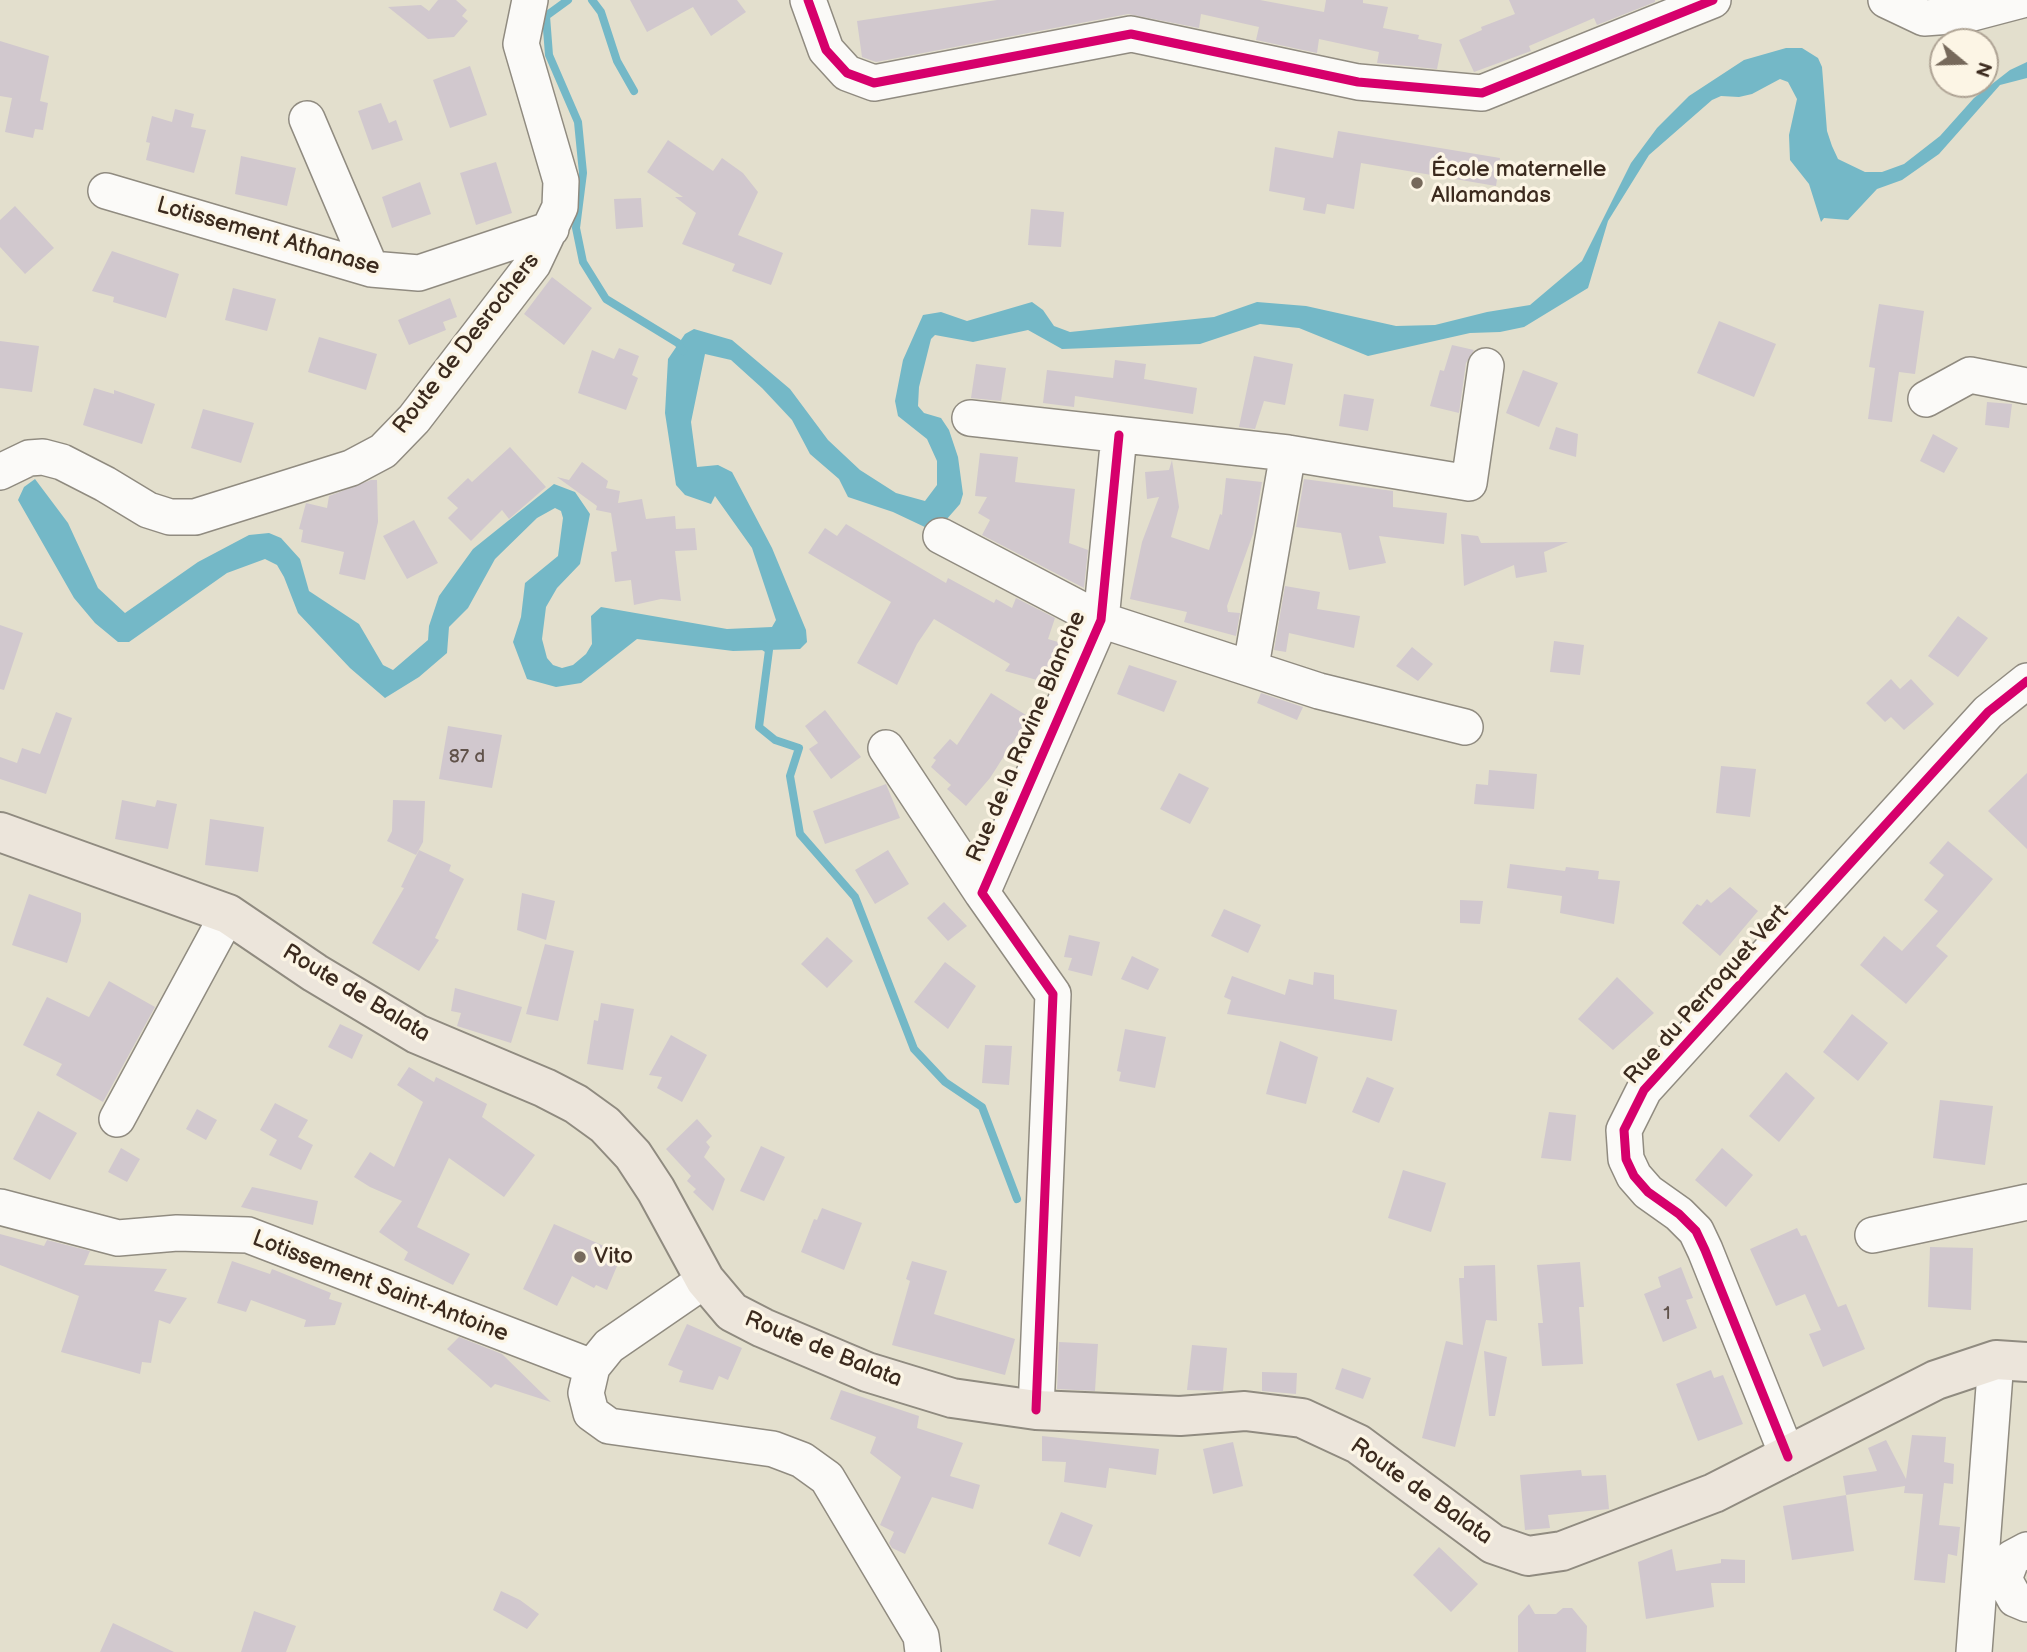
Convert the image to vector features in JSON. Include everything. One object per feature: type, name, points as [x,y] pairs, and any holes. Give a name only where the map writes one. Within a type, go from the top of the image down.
[{"type":"main road","name":"Route de Balata","points":[[0,832],[228,914],[315,973],[417,1034],[545,1088],[576,1104],[605,1125],[633,1155],[656,1190],[705,1280],[732,1312],[763,1328],[867,1372],[952,1398],[1036,1410],[1180,1416],[1245,1411],[1302,1418],[1358,1444],[1493,1544],[1528,1556],[1562,1551],[1714,1493],[1936,1380],[2011,1361]]},
{"type":"street","name":"Route de Desrochers","points":[[0,472],[29,458],[43,457],[62,462],[148,510],[170,517],[195,517],[351,468],[383,451],[414,419],[533,264],[559,207],[561,181],[521,44],[530,0]]},
{"type":"street","points":[[808,0],[826,50],[847,73],[874,83],[1131,34],[1358,82],[1482,93],[1713,0]]},
{"type":"street","points":[[1886,0],[1924,18],[1965,15],[2022,0]]},
{"type":"street","points":[[307,119],[370,269]]},
{"type":"street","name":"Lotissement Athanase","points":[[106,191],[370,269],[419,273],[551,229]]},
{"type":"street","points":[[970,418],[1288,453],[1469,483],[1486,366]]},
{"type":"street","points":[[1926,399],[1970,375],[2027,386]]},
{"type":"street","name":"Rue de la Ravine Blanche","points":[[1036,1410],[1053,994],[982,893],[1101,620],[1119,435]]},
{"type":"street","points":[[1251,666],[1288,453]]},
{"type":"street","points":[[942,536],[1101,620],[1251,666],[1319,691],[1465,727]]},
{"type":"street","name":"Rue du Perroquet Vert","points":[[1788,1457],[1696,1231],[1679,1214],[1648,1192],[1634,1177],[1626,1159],[1624,1130],[1644,1090],[1988,712],[2027,681]]},
{"type":"street","points":[[886,748],[982,893]]},
{"type":"street","points":[[117,1119],[228,914]]},
{"type":"street","points":[[1873,1235],[2027,1202]]},
{"type":"street","name":"Lotissement Saint-Antoine","points":[[0,1208],[118,1238],[177,1233],[248,1235],[592,1367]]},
{"type":"street","points":[[705,1280],[610,1346],[592,1367],[586,1393],[592,1413],[609,1426],[773,1449],[802,1460],[827,1478],[921,1636],[923,1652]]},
{"type":"street","points":[[1974,1652],[2011,1361]]},
{"type":"street","points":[[2027,1550],[2012,1558],[2004,1579],[2015,1599],[2027,1604]]},
{"type":"water","points":[[1786,48],[1802,48],[1818,58],[1822,67],[1827,131],[1832,146],[1838,159],[1865,172],[1882,172],[1904,164],[1940,136],[1974,98],[1989,98],[1939,154],[1902,180],[1877,189],[1848,220],[1824,218],[1821,222],[1809,184],[1790,160],[1789,135],[1797,99],[1788,82],[1780,79],[1752,94],[1739,97],[1721,96],[1712,100],[1649,155],[1608,221],[1588,288],[1524,327],[1500,332],[1470,333],[1368,356],[1299,328],[1260,324],[1200,344],[1062,349],[1028,330],[973,342],[935,335],[931,339],[919,387],[918,406],[924,413],[941,418],[949,430],[958,457],[963,494],[960,504],[946,520],[929,529],[893,512],[848,497],[839,479],[810,454],[792,420],[762,388],[731,360],[705,354],[691,422],[697,467],[718,465],[732,472],[772,548],[806,630],[807,642],[800,649],[733,651],[637,639],[581,683],[556,687],[527,679],[513,642],[521,617],[525,583],[558,556],[563,518],[561,511],[555,508],[537,518],[495,559],[468,608],[449,627],[447,653],[419,677],[385,698],[350,668],[298,613],[277,565],[265,559],[227,573],[129,642],[118,642],[95,623],[74,598],[18,500],[24,487],[35,479],[68,523],[98,588],[125,613],[198,562],[249,535],[269,533],[281,538],[300,559],[309,591],[359,624],[383,665],[393,670],[428,640],[429,626],[439,596],[473,549],[554,484],[575,492],[590,514],[580,564],[557,588],[546,607],[542,639],[547,658],[553,665],[562,668],[573,665],[586,654],[592,644],[591,616],[601,607],[727,629],[772,627],[776,620],[752,548],[715,496],[711,504],[685,495],[676,485],[665,413],[668,359],[685,334],[694,329],[732,340],[790,389],[828,440],[860,470],[896,493],[925,501],[937,485],[937,461],[927,439],[898,416],[895,401],[903,360],[923,315],[941,312],[967,321],[1032,302],[1043,310],[1054,326],[1070,332],[1214,317],[1257,302],[1306,306],[1396,326],[1435,325],[1530,305],[1582,261],[1631,163],[1657,128],[1689,96],[1744,60]]},
{"type":"water","points":[[2027,62],[2027,78],[2000,85],[1999,79]]},
{"type":"building","points":[[438,0],[456,0],[467,10],[462,16],[468,21],[454,37],[428,39],[388,7],[421,5],[429,11]]},
{"type":"building","points":[[630,0],[737,0],[746,12],[711,36],[693,7],[647,32]]},
{"type":"building","points":[[997,0],[1260,0],[1324,12],[1326,0],[1363,0],[1363,3],[1388,7],[1383,28],[1419,35],[1418,39],[1442,44],[1437,69],[1377,63],[1379,52],[1319,39],[1317,53],[1256,40],[1259,27],[1201,14],[1199,28],[1128,14],[876,62],[862,57],[857,21]]},
{"type":"building","points":[[1509,0],[1655,2],[1597,25],[1594,18],[1529,46],[1531,51],[1474,72],[1459,40],[1482,30],[1481,27],[1515,14]]},
{"type":"building","points":[[0,41],[49,56],[40,101],[48,103],[43,130],[35,129],[33,138],[5,132],[12,98],[0,96]]},
{"type":"building","points":[[470,66],[487,115],[450,128],[433,80]]},
{"type":"building","points":[[381,103],[389,123],[396,120],[403,140],[372,150],[358,111]]},
{"type":"building","points":[[175,109],[194,114],[191,127],[206,130],[194,173],[146,160],[150,143],[146,142],[152,116],[172,122]]},
{"type":"building","points":[[1338,131],[1500,158],[1496,186],[1361,163],[1354,209],[1327,204],[1325,214],[1303,210],[1305,198],[1269,191],[1275,147],[1333,158]]},
{"type":"building","points":[[668,140],[713,171],[722,158],[743,173],[758,192],[738,235],[783,253],[771,285],[732,271],[735,264],[682,244],[696,213],[675,197],[683,197],[647,172]]},
{"type":"building","points":[[241,156],[296,168],[287,206],[235,194]]},
{"type":"building","points":[[496,162],[512,213],[476,225],[460,173]]},
{"type":"building","points":[[420,182],[431,214],[392,228],[382,197]]},
{"type":"building","points":[[641,198],[643,227],[616,229],[614,199]]},
{"type":"building","points":[[15,206],[54,248],[25,274],[0,247],[0,220]]},
{"type":"building","points":[[1031,209],[1064,212],[1061,247],[1028,245]]},
{"type":"building","points":[[112,251],[179,274],[166,318],[113,302],[114,297],[92,291]]},
{"type":"building","points":[[552,277],[592,308],[564,345],[524,314]]},
{"type":"building","points":[[233,288],[276,299],[267,331],[225,320]]},
{"type":"building","points":[[450,298],[457,317],[443,322],[446,330],[409,345],[398,320]]},
{"type":"building","points":[[1879,304],[1924,311],[1915,374],[1899,372],[1892,422],[1868,419],[1875,368],[1869,367]]},
{"type":"building","points":[[1719,321],[1776,344],[1754,397],[1697,373]]},
{"type":"building","points":[[319,337],[377,354],[366,390],[308,372]]},
{"type":"building","points":[[0,341],[39,346],[32,392],[0,388]]},
{"type":"building","points":[[1452,345],[1474,350],[1466,363],[1459,413],[1430,406],[1440,370],[1444,371]]},
{"type":"building","points":[[619,348],[639,356],[632,375],[638,378],[626,410],[578,393],[592,350],[614,359]]},
{"type":"building","points":[[1254,356],[1293,364],[1285,405],[1264,401],[1255,429],[1239,427]]},
{"type":"building","points":[[1115,360],[1146,364],[1144,379],[1197,388],[1193,414],[1075,396],[1074,407],[1043,403],[1047,370],[1113,378]]},
{"type":"building","points":[[976,364],[1006,368],[1001,401],[971,398]]},
{"type":"building","points":[[1523,370],[1558,383],[1539,427],[1506,413]]},
{"type":"building","points":[[94,388],[114,394],[114,390],[155,404],[142,444],[83,425]]},
{"type":"building","points":[[1344,394],[1374,399],[1368,431],[1339,426]]},
{"type":"building","points":[[1987,402],[2012,404],[2009,428],[1985,425]]},
{"type":"building","points":[[203,409],[254,423],[241,463],[191,448]]},
{"type":"building","points":[[1556,427],[1578,434],[1576,457],[1549,449]]},
{"type":"building","points":[[1933,434],[1958,448],[1944,473],[1920,461]]},
{"type":"building","points":[[510,447],[546,487],[509,519],[502,510],[471,541],[448,518],[458,508],[447,498],[468,478],[472,482]]},
{"type":"building","points":[[980,453],[1018,457],[1015,482],[1075,489],[1069,543],[1088,550],[1084,588],[982,535],[990,520],[978,513],[987,497],[975,496]]},
{"type":"building","points":[[1172,460],[1179,507],[1171,537],[1209,550],[1220,514],[1222,515],[1226,478],[1262,482],[1253,534],[1227,606],[1228,612],[1240,613],[1236,636],[1184,622],[1187,612],[1130,599],[1142,542],[1159,497],[1147,499],[1145,472],[1169,470]]},
{"type":"building","points":[[582,462],[608,481],[606,488],[620,491],[618,503],[642,499],[646,519],[675,516],[676,529],[695,528],[697,550],[675,551],[681,601],[661,599],[634,605],[631,580],[615,582],[611,552],[617,551],[611,513],[596,510],[597,506],[557,477],[569,480]]},
{"type":"building","points":[[1304,479],[1393,491],[1393,507],[1447,513],[1444,544],[1379,536],[1386,563],[1349,570],[1341,533],[1296,527]]},
{"type":"building","points":[[377,480],[378,522],[365,580],[339,574],[344,552],[301,542],[303,530],[299,529],[306,503],[327,508],[329,496]]},
{"type":"building","points":[[414,520],[438,563],[407,579],[383,536]]},
{"type":"building","points":[[846,524],[946,583],[948,578],[994,603],[996,599],[1012,608],[1016,598],[1055,618],[1048,639],[1068,645],[1051,684],[1005,671],[1010,664],[934,619],[917,644],[897,685],[857,663],[891,602],[808,553],[825,528],[837,536]]},
{"type":"building","points":[[1461,534],[1478,536],[1481,543],[1568,542],[1544,552],[1547,572],[1516,578],[1514,565],[1464,586]]},
{"type":"building","points":[[1285,586],[1320,592],[1317,609],[1360,616],[1354,648],[1289,633],[1286,652],[1274,650]]},
{"type":"building","points":[[1958,616],[1988,638],[1958,677],[1928,656]]},
{"type":"building","points":[[0,625],[23,633],[4,690],[0,689]]},
{"type":"building","points":[[1554,641],[1584,645],[1580,675],[1550,672]]},
{"type":"building","points":[[1412,647],[1433,664],[1418,681],[1396,666]]},
{"type":"building","points":[[1129,665],[1177,681],[1164,712],[1117,694]]},
{"type":"building","points":[[1891,679],[1900,689],[1911,679],[1934,704],[1904,730],[1891,717],[1885,722],[1866,703]]},
{"type":"building","points":[[991,693],[1029,717],[990,778],[966,806],[947,789],[951,785],[931,767],[936,760],[933,758],[950,739],[957,745]]},
{"type":"building","points":[[1261,693],[1303,707],[1297,720],[1257,703]]},
{"type":"building","points":[[825,710],[861,757],[831,779],[809,749],[818,743],[805,726]]},
{"type":"building","points":[[56,712],[72,718],[46,794],[0,779],[0,757],[17,763],[22,748],[40,754]]},
{"type":"building","points":[[448,726],[502,735],[492,788],[439,779]]},
{"type":"building","points":[[1721,766],[1756,769],[1750,817],[1716,813]]},
{"type":"building","points":[[1489,770],[1537,774],[1534,809],[1474,804],[1476,784],[1488,785]]},
{"type":"building","points":[[1179,773],[1209,788],[1190,824],[1160,809]]},
{"type":"building","points":[[2027,773],[2027,849],[1988,811]]},
{"type":"building","points":[[886,784],[900,818],[825,844],[813,811]]},
{"type":"building","points":[[122,800],[155,807],[157,800],[177,804],[168,849],[115,839]]},
{"type":"building","points":[[393,800],[425,801],[423,842],[416,855],[387,841],[392,831]]},
{"type":"building","points":[[210,819],[264,827],[258,872],[205,865]]},
{"type":"building","points":[[1948,841],[1993,879],[1936,946],[1948,956],[1906,1004],[1860,965],[1884,936],[1902,951],[1938,911],[1924,900],[1944,875],[1929,863]]},
{"type":"building","points":[[419,850],[451,865],[449,871],[464,879],[435,938],[439,940],[419,971],[372,943],[404,888],[401,887]]},
{"type":"building","points":[[888,850],[909,884],[875,904],[855,870]]},
{"type":"building","points":[[1510,864],[1565,871],[1566,867],[1599,871],[1598,879],[1620,881],[1614,924],[1560,913],[1562,896],[1507,888]]},
{"type":"building","points":[[1730,887],[1758,911],[1720,956],[1682,923],[1697,904],[1701,906],[1707,899],[1711,903]]},
{"type":"building","points":[[522,893],[555,901],[546,940],[517,930]]},
{"type":"building","points":[[29,894],[81,913],[81,921],[67,963],[12,945]]},
{"type":"building","points":[[1460,900],[1483,901],[1480,924],[1460,923]]},
{"type":"building","points":[[944,902],[967,926],[948,941],[927,918]]},
{"type":"building","points":[[1224,909],[1261,925],[1248,953],[1211,936]]},
{"type":"building","points":[[1069,935],[1100,942],[1092,976],[1068,970],[1072,958],[1064,957]]},
{"type":"building","points":[[827,937],[853,961],[827,988],[801,964]]},
{"type":"building","points":[[545,944],[574,951],[558,1021],[526,1014]]},
{"type":"building","points":[[1132,956],[1159,969],[1148,990],[1121,979]]},
{"type":"building","points":[[945,962],[976,986],[948,1029],[914,1002]]},
{"type":"building","points":[[1314,972],[1334,975],[1334,999],[1397,1010],[1392,1041],[1227,1014],[1231,1000],[1224,997],[1232,976],[1285,995],[1289,979],[1313,985]]},
{"type":"building","points":[[1617,977],[1654,1013],[1613,1050],[1578,1019]]},
{"type":"building","points":[[109,981],[155,1007],[103,1102],[56,1075],[62,1064],[23,1045],[47,997],[89,1017]]},
{"type":"building","points":[[455,988],[522,1007],[511,1043],[457,1026],[461,1013],[451,1011]]},
{"type":"building","points":[[601,1003],[634,1009],[623,1070],[587,1064],[594,1020],[598,1021]]},
{"type":"building","points":[[1852,1014],[1888,1043],[1858,1081],[1823,1052]]},
{"type":"building","points":[[340,1024],[363,1035],[352,1059],[328,1047]]},
{"type":"building","points":[[1125,1029],[1166,1037],[1155,1088],[1119,1081],[1121,1072],[1117,1071]]},
{"type":"building","points":[[671,1035],[707,1055],[682,1102],[657,1088],[662,1077],[649,1075]]},
{"type":"building","points":[[1280,1041],[1318,1057],[1306,1104],[1266,1094]]},
{"type":"building","points":[[985,1045],[1012,1046],[1009,1085],[982,1083]]},
{"type":"building","points":[[409,1067],[434,1082],[436,1077],[487,1104],[482,1117],[535,1155],[504,1197],[449,1158],[417,1227],[470,1254],[453,1285],[404,1260],[408,1252],[379,1232],[402,1201],[354,1177],[370,1152],[394,1167],[423,1102],[397,1085]]},
{"type":"building","points":[[1786,1072],[1815,1098],[1779,1142],[1749,1116]]},
{"type":"building","points":[[1367,1077],[1394,1088],[1379,1123],[1352,1112]]},
{"type":"building","points":[[1940,1100],[1993,1106],[1985,1165],[1933,1158]]},
{"type":"building","points":[[275,1103],[308,1120],[298,1137],[313,1145],[301,1170],[269,1155],[277,1140],[260,1130]]},
{"type":"building","points":[[197,1109],[217,1120],[206,1140],[186,1129]]},
{"type":"building","points":[[38,1111],[77,1133],[50,1180],[13,1159]]},
{"type":"building","points":[[1549,1112],[1576,1115],[1571,1161],[1541,1158]]},
{"type":"building","points":[[697,1119],[712,1136],[706,1142],[710,1147],[704,1157],[725,1179],[713,1211],[693,1192],[696,1189],[687,1181],[691,1176],[666,1149]]},
{"type":"building","points":[[761,1146],[785,1157],[764,1201],[740,1191]]},
{"type":"building","points":[[121,1148],[140,1159],[127,1182],[108,1172]]},
{"type":"building","points":[[1722,1148],[1753,1175],[1726,1207],[1695,1180]]},
{"type":"building","points":[[1403,1170],[1446,1183],[1431,1232],[1388,1218]]},
{"type":"building","points":[[252,1187],[318,1201],[313,1225],[241,1207]]},
{"type":"building","points":[[822,1208],[862,1223],[844,1270],[801,1252],[814,1219],[817,1220]]},
{"type":"building","name":"Vito","points":[[554,1224],[622,1254],[607,1290],[596,1285],[594,1288],[572,1276],[557,1306],[523,1289]]},
{"type":"building","points":[[1797,1228],[1801,1236],[1806,1235],[1838,1307],[1846,1304],[1865,1349],[1823,1367],[1809,1334],[1821,1330],[1805,1294],[1776,1306],[1750,1249]]},
{"type":"building","points":[[0,1234],[44,1246],[47,1240],[90,1251],[84,1265],[167,1269],[154,1291],[187,1298],[170,1324],[159,1320],[151,1363],[142,1362],[140,1374],[61,1352],[79,1296],[0,1265]]},
{"type":"building","points":[[1930,1247],[1973,1248],[1971,1310],[1928,1307]]},
{"type":"building","points":[[232,1261],[270,1274],[272,1269],[331,1293],[329,1299],[342,1303],[335,1325],[304,1327],[306,1320],[251,1300],[246,1312],[217,1303]]},
{"type":"building","points":[[912,1261],[947,1271],[934,1314],[1015,1339],[1005,1375],[892,1345],[910,1281],[906,1279]]},
{"type":"building","points":[[1580,1262],[1584,1307],[1579,1307],[1583,1364],[1542,1366],[1538,1323],[1543,1323],[1537,1265]]},
{"type":"building","points":[[1495,1265],[1497,1321],[1486,1320],[1455,1447],[1422,1438],[1446,1341],[1463,1345],[1459,1278],[1464,1278],[1464,1266]]},
{"type":"building","points":[[1681,1267],[1693,1298],[1686,1300],[1697,1328],[1663,1342],[1644,1294],[1661,1287],[1658,1277]]},
{"type":"building","points":[[687,1324],[742,1348],[728,1380],[719,1376],[713,1390],[679,1382],[683,1371],[668,1365]]},
{"type":"building","points":[[459,1337],[502,1354],[551,1402],[495,1384],[491,1388],[447,1349]]},
{"type":"building","points":[[1059,1342],[1098,1344],[1095,1391],[1057,1389]]},
{"type":"building","points":[[1192,1345],[1227,1348],[1223,1391],[1187,1390]]},
{"type":"building","points":[[1484,1351],[1507,1357],[1495,1416],[1489,1416]]},
{"type":"building","points":[[1342,1368],[1371,1378],[1363,1399],[1335,1389]]},
{"type":"building","points":[[1711,1370],[1714,1378],[1723,1375],[1743,1424],[1698,1441],[1676,1384]]},
{"type":"building","points":[[1262,1372],[1297,1373],[1296,1394],[1262,1391]]},
{"type":"building","points":[[841,1390],[919,1416],[917,1428],[963,1443],[950,1476],[980,1485],[973,1509],[932,1497],[905,1554],[892,1548],[889,1543],[894,1532],[880,1525],[901,1477],[870,1453],[876,1437],[830,1419]]},
{"type":"building","points":[[1912,1435],[1946,1437],[1944,1462],[1954,1464],[1953,1484],[1944,1483],[1939,1525],[1960,1527],[1957,1556],[1948,1554],[1945,1583],[1914,1580],[1923,1494],[1904,1493],[1905,1486],[1846,1495],[1843,1476],[1877,1471],[1868,1448],[1886,1440],[1906,1479]]},
{"type":"building","points":[[1042,1436],[1159,1449],[1156,1475],[1109,1468],[1106,1488],[1064,1482],[1066,1462],[1042,1461]]},
{"type":"building","points":[[1233,1442],[1243,1486],[1213,1494],[1203,1449]]},
{"type":"building","points":[[1581,1470],[1582,1476],[1606,1475],[1609,1509],[1548,1515],[1550,1528],[1525,1530],[1520,1475]]},
{"type":"building","points":[[1846,1495],[1854,1551],[1792,1560],[1783,1506]]},
{"type":"building","points":[[1061,1512],[1093,1525],[1080,1557],[1048,1544]]},
{"type":"building","points":[[1439,1547],[1478,1584],[1451,1612],[1413,1575]]},
{"type":"building","points":[[1672,1549],[1676,1571],[1721,1563],[1721,1559],[1745,1560],[1745,1583],[1711,1583],[1714,1607],[1646,1619],[1638,1562]]},
{"type":"building","points":[[501,1591],[520,1600],[539,1614],[527,1629],[493,1610]]},
{"type":"building","points":[[1529,1604],[1535,1614],[1556,1614],[1563,1608],[1572,1608],[1587,1626],[1586,1652],[1518,1652],[1518,1616]]},
{"type":"building","points":[[254,1611],[296,1626],[286,1652],[241,1652]]},
{"type":"building","points":[[113,1623],[174,1652],[100,1652]]},
{"type":"waterway","points":[[568,0],[546,16],[549,55],[578,122],[583,173],[576,228],[583,262],[606,299],[678,343],[683,351]]},
{"type":"waterway","points":[[592,0],[601,12],[617,61],[634,91]]},
{"type":"waterway","points":[[762,645],[769,650],[759,727],[775,740],[799,748],[790,776],[800,834],[855,897],[914,1049],[945,1082],[982,1107],[1017,1199]]},
{"type":"cycle path","points":[[808,0],[826,50],[847,73],[874,83],[1131,34],[1358,82],[1482,93],[1713,0]]},
{"type":"cycle path","points":[[1036,1410],[1053,994],[982,893],[1101,620],[1119,435]]},
{"type":"cycle path","points":[[1788,1457],[1696,1231],[1679,1214],[1648,1192],[1634,1176],[1626,1159],[1624,1130],[1644,1090],[1988,712],[2027,681]]},
{"type":"place","name":"École maternelle Allamandas","points":[[1417,183]]},
{"type":"place","name":"Vito","points":[[580,1257]]}]
